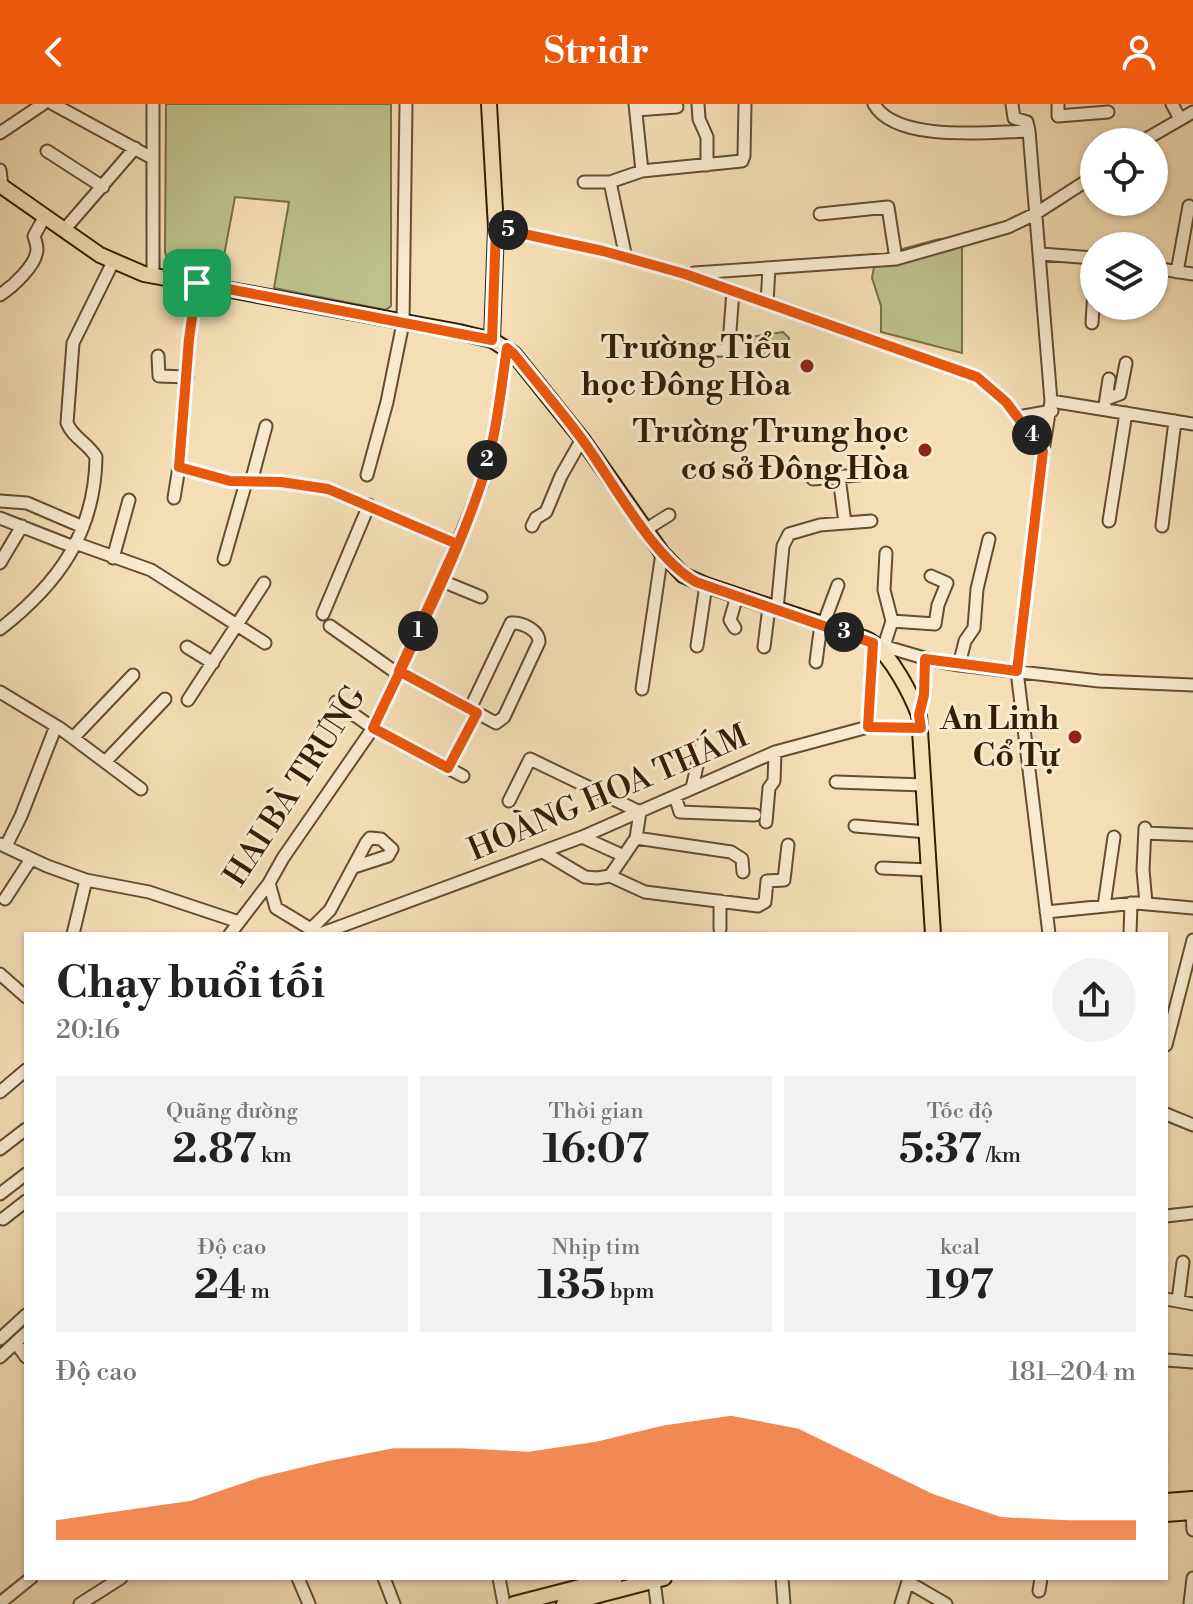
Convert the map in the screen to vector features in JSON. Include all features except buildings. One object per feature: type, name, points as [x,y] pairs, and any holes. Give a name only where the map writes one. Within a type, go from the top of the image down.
[{"type":"main road","points":[[489,104],[496,228],[492,340]]},
{"type":"main road","points":[[1,186],[113,262],[153,277],[492,340],[514,354],[582,439],[662,553],[683,575],[879,644],[905,686],[920,722],[933,932]]},
{"type":"main road","points":[[1168,1501],[1192,1506]]},
{"type":"main road","points":[[1168,1513],[1192,1506]]},
{"type":"main road","points":[[514,1604],[607,1580]]},
{"type":"main road","points":[[564,1604],[655,1580]]},
{"type":"street","points":[[0,133],[43,104]]},
{"type":"street","points":[[53,104],[152,158]]},
{"type":"street","points":[[153,104],[153,277]]},
{"type":"street","points":[[367,475],[387,402],[403,323],[406,104]]},
{"type":"street","points":[[698,104],[699,119],[707,137],[707,165]]},
{"type":"street","points":[[584,182],[610,182],[642,171],[742,161],[745,104]]},
{"type":"street","points":[[874,104],[887,118],[914,129],[1029,131]]},
{"type":"street","points":[[1012,104],[1014,118],[1027,122],[1029,131],[1052,406],[1043,451],[1017,671],[1049,932]]},
{"type":"street","points":[[1058,104],[1058,116],[1108,112]]},
{"type":"street","points":[[1172,104],[1180,119]]},
{"type":"street","points":[[642,171],[635,107],[677,107]]},
{"type":"street","points":[[1165,128],[1193,112]]},
{"type":"street","points":[[64,230],[135,148]]},
{"type":"street","points":[[47,151],[103,187]]},
{"type":"street","points":[[0,170],[1,186]]},
{"type":"street","points":[[610,182],[626,258]]},
{"type":"street","points":[[685,274],[896,259],[1008,227],[1080,185]]},
{"type":"street","points":[[1177,272],[1189,206]]},
{"type":"street","points":[[820,214],[888,207],[896,259]]},
{"type":"street","points":[[0,295],[32,261],[37,249],[34,236],[45,216]]},
{"type":"street","points":[[496,228],[685,274],[977,377],[1006,402],[1043,451]]},
{"type":"street","points":[[1041,254],[1080,257]]},
{"type":"street","points":[[0,629],[51,582],[83,527],[96,457],[87,444],[71,432],[67,423],[71,352],[79,327],[113,262]]},
{"type":"street","points":[[767,303],[769,268]]},
{"type":"street","points":[[1168,270],[1193,274]]},
{"type":"street","points":[[174,498],[197,283]]},
{"type":"street","points":[[660,351],[725,350],[729,344],[733,291]]},
{"type":"street","name":"HAI BÀ TRƯNG","points":[[232,932],[269,883],[373,728],[442,581],[481,486],[496,426],[507,348]]},
{"type":"street","points":[[158,356],[159,376],[187,377]]},
{"type":"street","points":[[1105,404],[1120,394],[1126,363]]},
{"type":"street","points":[[1105,404],[1109,379]]},
{"type":"street","points":[[1018,417],[1052,406],[1105,404],[1126,413],[1193,424]]},
{"type":"street","points":[[1109,521],[1126,413]]},
{"type":"street","points":[[1162,526],[1175,421]]},
{"type":"street","points":[[224,559],[266,426]]},
{"type":"street","points":[[532,526],[536,518],[546,512],[561,476],[582,439]]},
{"type":"street","points":[[179,467],[230,481],[281,482],[322,488],[457,544]]},
{"type":"street","points":[[813,479],[868,474]]},
{"type":"street","points":[[839,477],[845,523]]},
{"type":"street","points":[[113,558],[129,500]]},
{"type":"street","points":[[0,501],[27,503],[83,527]]},
{"type":"street","points":[[323,614],[369,505]]},
{"type":"street","points":[[645,530],[669,515]]},
{"type":"street","points":[[0,518],[151,570],[265,643]]},
{"type":"street","points":[[764,647],[785,539],[789,534],[820,525],[871,521]]},
{"type":"street","points":[[0,563],[22,526]]},
{"type":"street","points":[[959,665],[965,641],[974,628],[977,589],[989,539]]},
{"type":"street","points":[[642,689],[662,553]]},
{"type":"street","points":[[868,727],[879,644],[892,621],[884,590],[886,553]]},
{"type":"street","points":[[892,621],[935,624],[947,583],[931,576]]},
{"type":"street","points":[[442,581],[481,597]]},
{"type":"street","points":[[188,700],[264,583]]},
{"type":"street","points":[[697,646],[706,585]]},
{"type":"street","points":[[816,662],[822,624],[838,585]]},
{"type":"street","points":[[735,628],[730,620],[737,596]]},
{"type":"street","points":[[330,626],[398,673],[473,711],[496,723],[504,717],[539,642],[538,635],[522,624],[511,623],[473,711],[448,768]]},
{"type":"street","points":[[879,644],[925,659],[959,665],[1111,682],[1193,685]]},
{"type":"street","points":[[187,647],[213,663]]},
{"type":"street","points":[[920,722],[925,659]]},
{"type":"street","points":[[73,738],[133,675]]},
{"type":"street","points":[[0,692],[56,726],[141,789]]},
{"type":"street","points":[[105,762],[165,699]]},
{"type":"street","points":[[336,702],[373,728],[463,776]]},
{"type":"street","name":"HOÀNG HOA THÁM","points":[[316,932],[582,837],[775,752],[868,727],[920,722]]},
{"type":"street","points":[[56,726],[21,816],[3,845],[86,880],[149,892],[239,922]]},
{"type":"street","points":[[692,788],[702,744]]},
{"type":"street","points":[[766,822],[769,788],[774,781],[775,752]]},
{"type":"street","points":[[509,801],[530,759],[640,812],[636,838],[610,876]]},
{"type":"street","points":[[836,782],[924,785]]},
{"type":"street","points":[[675,796],[680,812],[755,815]]},
{"type":"street","points":[[855,826],[927,832]]},
{"type":"street","points":[[1146,903],[1143,870],[1145,830],[1193,835]]},
{"type":"street","points":[[582,837],[624,856]]},
{"type":"street","points":[[1104,906],[1114,837]]},
{"type":"street","points":[[636,838],[731,852],[742,859],[743,872]]},
{"type":"street","points":[[543,852],[585,877],[610,876],[645,892],[764,904],[767,881],[784,880],[788,845]]},
{"type":"street","points":[[5,899],[31,859]]},
{"type":"street","points":[[269,883],[276,908],[316,932],[354,867]]},
{"type":"street","points":[[882,868],[929,870]]},
{"type":"street","points":[[73,932],[86,880]]},
{"type":"street","points":[[720,901],[720,929]]},
{"type":"street","points":[[1046,912],[1131,903],[1193,908]]},
{"type":"street","points":[[1130,932],[1131,903]]},
{"type":"street","points":[[330,910],[347,923]]},
{"type":"street","points":[[1168,1037],[1193,940]]},
{"type":"street","points":[[0,974],[24,995]]},
{"type":"street","points":[[0,1092],[24,1072]]},
{"type":"street","points":[[1168,1115],[1193,1125]]},
{"type":"street","points":[[0,1149],[24,1131]]},
{"type":"street","points":[[0,1194],[24,1176]]},
{"type":"street","points":[[3,1219],[24,1203]]},
{"type":"street","points":[[1168,1216],[1193,1213]]},
{"type":"street","points":[[1183,1262],[1172,1300],[1193,1304]]},
{"type":"street","points":[[0,1339],[24,1317]]},
{"type":"street","points":[[0,1357],[24,1335]]},
{"type":"street","points":[[16,1343],[24,1354]]},
{"type":"street","points":[[1168,1360],[1193,1362]]},
{"type":"street","points":[[1192,1506],[1193,1530]]},
{"type":"street","points":[[1190,1604],[1193,1578]]},
{"type":"street","points":[[0,1603],[29,1580]]},
{"type":"street","points":[[80,1604],[118,1580]]},
{"type":"street","points":[[299,1580],[309,1604]]},
{"type":"street","points":[[385,1580],[394,1604]]},
{"type":"street","points":[[499,1580],[504,1604]]},
{"type":"street","points":[[657,1604],[659,1580]]},
{"type":"street","points":[[782,1580],[784,1604]]},
{"type":"street","points":[[901,1604],[908,1580],[946,1604]]},
{"type":"green space","points":[[166,104],[391,104],[391,306],[386,310],[274,288],[289,202],[235,197],[220,277],[168,263],[165,252]]},
{"type":"green space","points":[[939,239],[962,245],[962,353],[881,332],[881,306],[872,278],[876,256]]},
{"type":"green space","points":[[783,332],[789,338],[788,356],[752,354],[750,337]]},
{"type":"place","name":"Trường Tiểu học Đông Hòa","points":[[807,366]]},
{"type":"place","name":"Trường Trung học cơ sở Đông Hòa","points":[[925,450]]},
{"type":"place","name":"An Linh Cổ Tự","points":[[1075,737]]},
{"type":"route","points":[[197,283],[189,339],[179,467],[230,481],[281,482],[328,489],[457,544],[399,671],[477,713],[448,768],[373,728],[399,671],[442,581],[481,486],[496,426],[507,348],[582,439],[662,553],[683,575],[873,643],[868,727],[921,728],[919,715],[924,695],[925,659],[1017,671],[1043,451],[1006,402],[977,377],[685,274],[603,251],[496,228],[492,340],[197,283]]}]
